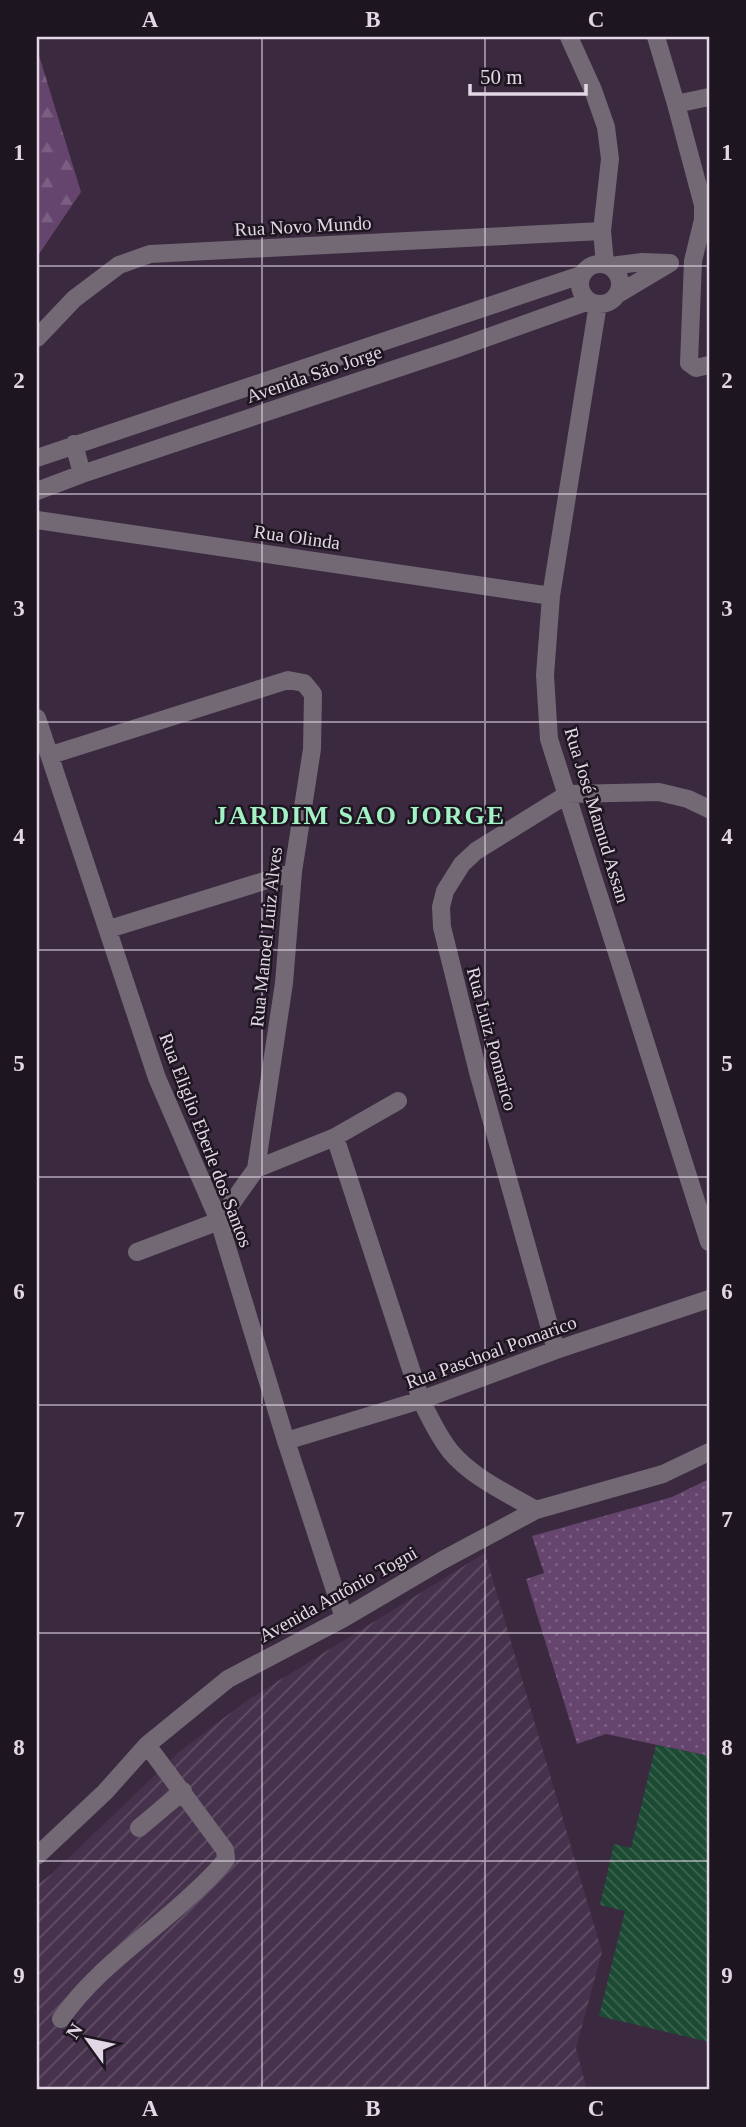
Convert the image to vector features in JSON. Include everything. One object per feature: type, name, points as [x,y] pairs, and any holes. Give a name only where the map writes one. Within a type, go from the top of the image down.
[{"type":"street","points":[[569,37],[606,127],[610,159],[602,231],[608,265],[619,276],[618,294]]},
{"type":"street","points":[[656,37],[677,104],[702,205],[701,258],[689,363],[696,368],[709,365]]},
{"type":"street","points":[[677,104],[709,97]]},
{"type":"street","name":"Rua Novo Mundo","points":[[37,338],[74,299],[119,265],[150,254],[602,231]]},
{"type":"street","points":[[670,263],[701,258]]},
{"type":"street","name":"Avenida São Jorge","points":[[37,458],[582,275],[584,270],[594,264],[670,263]]},
{"type":"street","name":"Avenida São Jorge","points":[[37,491],[442,353],[594,303],[609,302],[670,263]]},
{"type":"street","points":[[582,275],[580,288],[594,303]]},
{"type":"street","name":"Rua José Mamud Assan","points":[[594,303],[551,596],[545,675],[549,739],[709,1242]]},
{"type":"street","points":[[74,444],[82,474]]},
{"type":"street","name":"Rua Olinda","points":[[37,520],[551,596]]},
{"type":"street","name":"Rua Manoel Luiz Alves","points":[[51,755],[288,680],[303,684],[313,694],[312,749],[293,872],[284,983],[256,1169]]},
{"type":"street","name":"Rua Eliglio Eberle dos Santos","points":[[37,718],[157,1078],[219,1221],[286,1441],[344,1618]]},
{"type":"street","points":[[568,794],[659,792],[688,799],[709,809]]},
{"type":"street","name":"Rua Luiz Pomarico","points":[[556,1350],[478,1072],[442,928],[441,907],[450,879],[476,851],[568,794]]},
{"type":"street","points":[[109,929],[293,872]]},
{"type":"street","points":[[137,1252],[219,1221],[256,1169],[335,1137],[398,1101]]},
{"type":"street","points":[[335,1137],[421,1400],[436,1430],[461,1463],[492,1485],[536,1510]]},
{"type":"street","name":"Rua Paschoal Pomarico","points":[[286,1441],[421,1400],[556,1350],[709,1299]]},
{"type":"street","name":"Avenida Antônio Togni","points":[[37,1856],[105,1792],[147,1745],[228,1679],[344,1618],[441,1561],[536,1510],[663,1474],[709,1452]]},
{"type":"street","points":[[61,2019],[94,1978],[166,1919],[218,1870],[226,1859],[225,1850],[147,1745]]},
{"type":"street","points":[[139,1828],[183,1791]]},
{"type":"shaded area","points":[[485,1553],[602,1952],[576,2048],[587,2090],[37,2090],[37,1885],[52,1874],[179,1752],[249,1699]]},
{"type":"green space","points":[[37,49],[81,192],[37,257]]},
{"type":"green space","points":[[709,1479],[709,1756],[606,1734],[577,1744],[526,1579],[544,1573],[532,1536],[672,1497]]},
{"type":"building","points":[[656,1745],[709,1756],[709,2042],[599,2016],[625,1911],[600,1905],[614,1844],[631,1848]]},
{"type":"district","name":"JARDIM SAO JORGE","points":[[360,815]]}]
